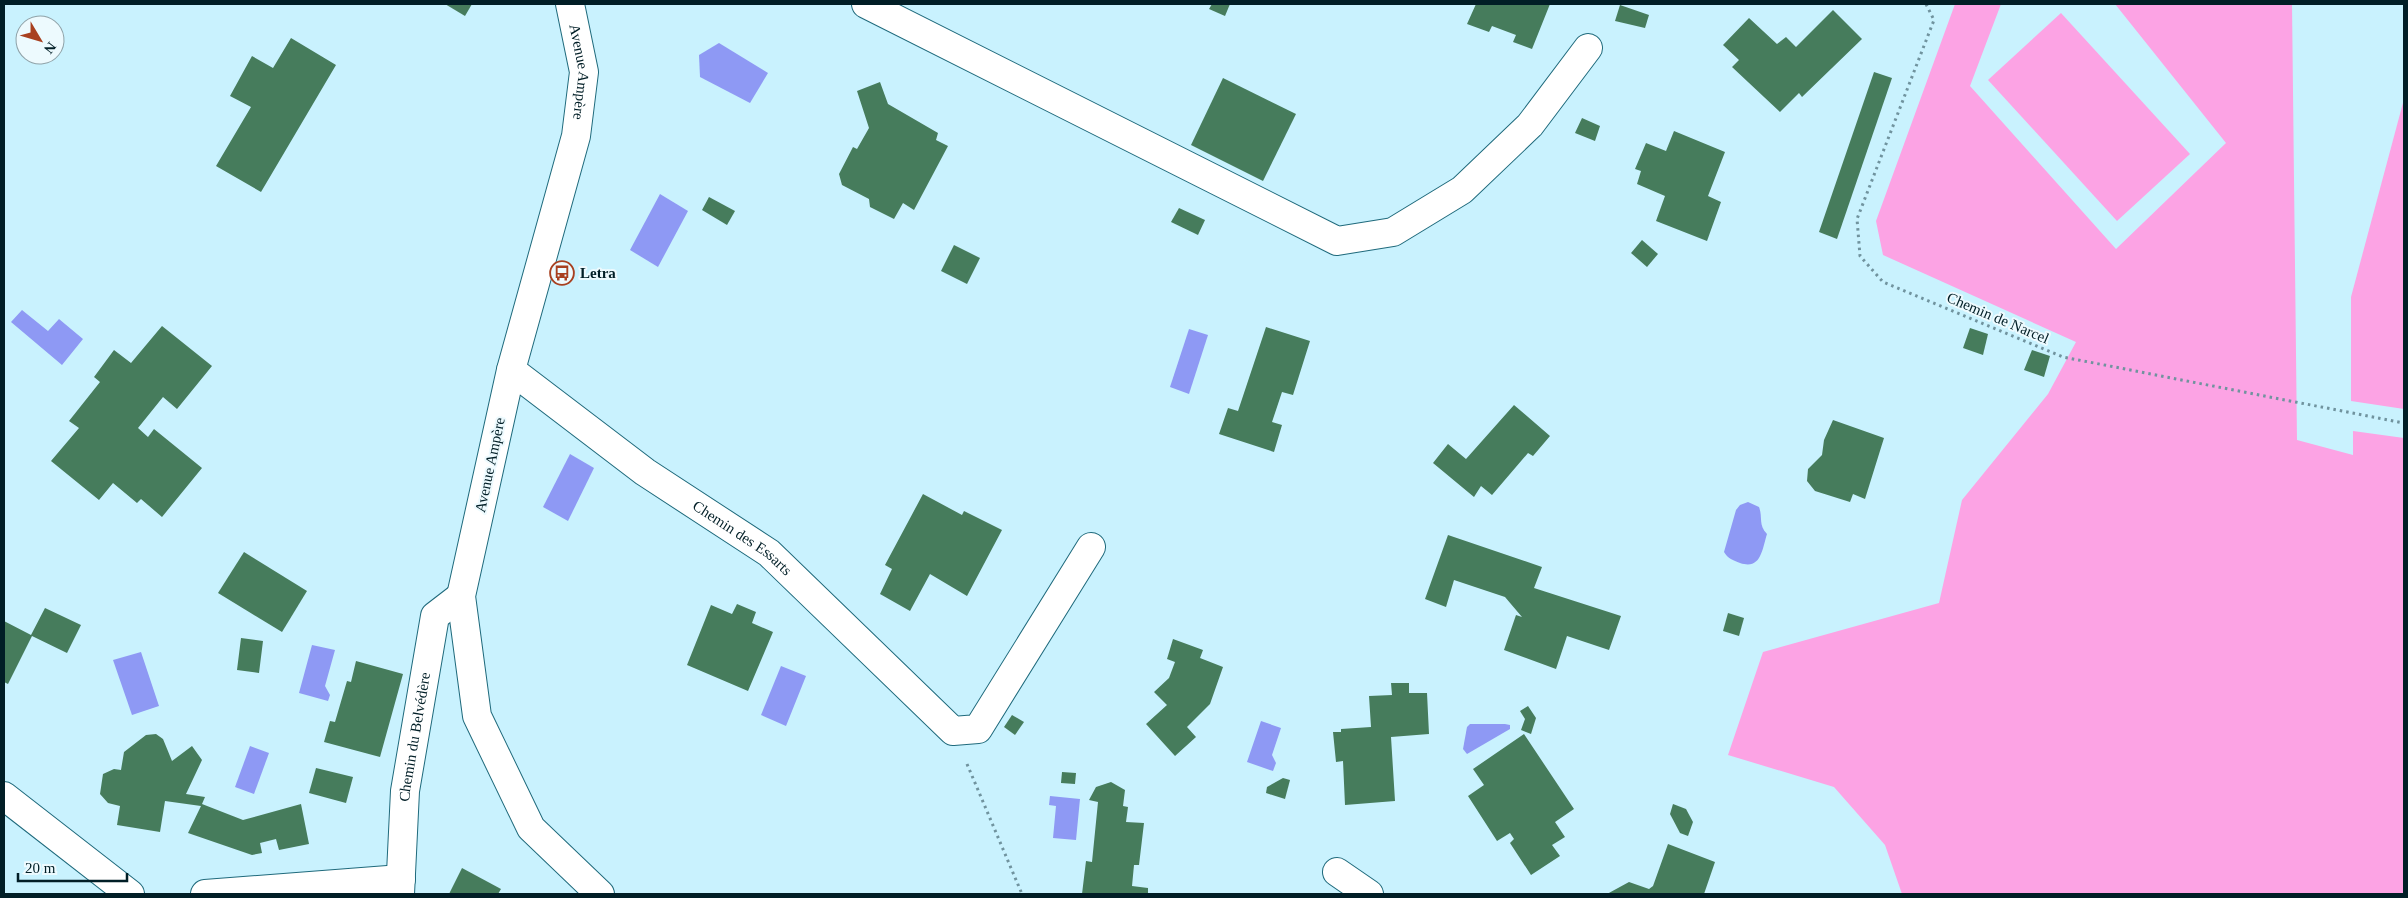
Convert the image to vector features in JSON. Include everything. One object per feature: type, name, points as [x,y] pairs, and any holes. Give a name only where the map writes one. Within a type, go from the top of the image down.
[{"type":"street","points":[[866,4],[1337,241],[1393,232],[1462,190],[1530,125],[1588,48]]},
{"type":"street","name":"Avenue Ampère","points":[[573,5],[584,72],[576,136],[510,370],[461,596],[477,716],[531,828],[600,894]]},
{"type":"street","name":"Chemin des Essarts","points":[[510,370],[645,472],[769,553],[953,731]]},
{"type":"street","points":[[953,731],[978,729],[1091,546]]},
{"type":"street","name":"Chemin du Belvédère","points":[[401,887],[405,791],[435,616],[461,596]]},
{"type":"street","points":[[4,796],[130,894]]},
{"type":"street","points":[[1337,872],[1370,894]]},
{"type":"street","points":[[205,894],[401,887]]},
{"type":"path","name":"Chemin de Narcel","points":[[1926,4],[1934,20],[1857,219],[1860,256],[1883,282],[2063,357],[2404,423]]},
{"type":"path","points":[[953,731],[1022,894]]},
{"type":"shaded area","points":[[1955,4],[2001,4],[1970,86],[2116,249],[2226,143],[2115,4],[2292,4],[2297,440],[2353,455],[2353,431],[2404,438],[2404,894],[1902,894],[1885,845],[1834,787],[1728,755],[1763,652],[1939,603],[1962,500],[2048,394],[2076,342],[1883,255],[1876,221]]},
{"type":"shaded area","points":[[2061,13],[2190,154],[2117,221],[1988,80]]},
{"type":"shaded area","points":[[2404,99],[2404,409],[2351,401],[2351,297]]},
{"type":"water","points":[[719,43],[768,73],[750,103],[700,77],[699,55]]},
{"type":"water","points":[[660,194],[688,211],[658,267],[630,250]]},
{"type":"water","points":[[22,310],[48,331],[59,319],[83,339],[62,365],[11,322]]},
{"type":"water","points":[[1189,329],[1208,335],[1189,394],[1170,387]]},
{"type":"water","points":[[570,454],[594,468],[568,521],[543,507]]},
{"type":"water","points":[[1748,502],[1759,507],[1764,531],[1767,534],[1760,557],[1752,564],[1740,563],[1731,559],[1724,552],[1736,510],[1740,505]]},
{"type":"water","points":[[312,645],[335,650],[325,686],[330,695],[328,701],[299,693]]},
{"type":"water","points":[[141,652],[159,706],[132,715],[113,660]]},
{"type":"water","points":[[781,666],[806,676],[786,726],[761,715]]},
{"type":"water","points":[[1261,721],[1281,728],[1272,755],[1276,763],[1273,771],[1247,762]]},
{"type":"water","points":[[1470,724],[1505,724],[1510,725],[1510,729],[1467,754],[1463,749],[1467,727]]},
{"type":"water","points":[[250,746],[269,753],[254,794],[235,787]]},
{"type":"water","points":[[1050,796],[1080,799],[1076,840],[1053,838],[1056,806],[1049,805]]},
{"type":"building","points":[[445,4],[472,4],[465,16]]},
{"type":"building","points":[[1212,4],[1230,4],[1225,16],[1209,9]]},
{"type":"building","points":[[1476,4],[1550,4],[1532,49],[1513,42],[1516,35],[1492,26],[1489,32],[1467,24]]},
{"type":"building","points":[[1620,5],[1649,15],[1645,28],[1615,21]]},
{"type":"building","points":[[1833,10],[1862,39],[1802,97],[1799,93],[1780,112],[1732,67],[1739,60],[1723,45],[1749,18],[1777,44],[1786,37],[1796,47]]},
{"type":"building","points":[[291,38],[336,65],[261,192],[216,166],[251,107],[230,96],[252,56],[273,68]]},
{"type":"building","points":[[1874,72],[1892,78],[1837,239],[1819,232]]},
{"type":"building","points":[[1223,78],[1296,114],[1263,181],[1191,145]]},
{"type":"building","points":[[880,82],[888,104],[938,133],[936,140],[948,146],[914,210],[903,203],[894,219],[870,207],[869,199],[842,185],[839,174],[853,147],[857,149],[869,128],[857,91]]},
{"type":"building","points":[[1582,118],[1600,126],[1595,141],[1575,133]]},
{"type":"building","points":[[1674,131],[1725,152],[1708,196],[1721,202],[1707,241],[1656,221],[1665,196],[1637,184],[1641,171],[1635,169],[1646,143],[1666,151]]},
{"type":"building","points":[[709,197],[735,211],[727,225],[702,210]]},
{"type":"building","points":[[1179,208],[1205,220],[1198,235],[1171,222]]},
{"type":"building","points":[[1642,240],[1658,254],[1647,267],[1631,253]]},
{"type":"building","points":[[954,245],[980,258],[967,284],[941,271]]},
{"type":"building","points":[[162,326],[212,366],[177,409],[163,397],[138,428],[148,437],[154,429],[202,468],[162,517],[141,499],[137,503],[113,483],[99,500],[51,461],[79,428],[69,421],[100,382],[94,377],[114,350],[131,363]]},
{"type":"building","points":[[1266,327],[1310,341],[1293,395],[1282,392],[1272,422],[1282,425],[1274,452],[1219,434],[1228,408],[1238,411]]},
{"type":"building","points":[[1970,328],[1988,334],[1983,355],[1963,348]]},
{"type":"building","points":[[2032,350],[2050,356],[2044,377],[2024,370]]},
{"type":"building","points":[[1514,405],[1550,436],[1533,456],[1528,453],[1492,495],[1481,486],[1474,497],[1433,463],[1448,444],[1466,459]]},
{"type":"building","points":[[1833,420],[1884,438],[1865,499],[1853,494],[1850,502],[1815,491],[1807,481],[1808,469],[1822,455],[1824,440]]},
{"type":"building","points":[[923,494],[962,515],[964,511],[1002,530],[967,596],[930,574],[910,611],[880,594],[892,569],[885,565]]},
{"type":"building","points":[[1448,535],[1542,567],[1534,588],[1621,616],[1609,650],[1567,636],[1556,669],[1504,650],[1516,615],[1522,617],[1505,597],[1454,580],[1446,607],[1425,599]]},
{"type":"building","points":[[244,552],[307,591],[282,632],[218,593]]},
{"type":"building","points":[[737,604],[756,612],[752,623],[773,632],[748,691],[687,665],[711,605],[732,614]]},
{"type":"building","points":[[45,608],[81,625],[67,653],[32,636],[8,684],[4,682],[4,621],[31,635]]},
{"type":"building","points":[[1728,613],[1744,618],[1739,636],[1723,631]]},
{"type":"building","points":[[241,638],[263,641],[259,673],[237,670]]},
{"type":"building","points":[[1173,639],[1203,650],[1200,658],[1223,667],[1210,704],[1187,727],[1196,737],[1175,756],[1146,724],[1167,705],[1154,692],[1169,678],[1175,662],[1167,659]]},
{"type":"building","points":[[356,661],[403,674],[380,757],[324,742],[330,721],[335,722],[347,681],[351,682]]},
{"type":"building","points":[[1391,683],[1409,683],[1409,693],[1427,693],[1429,734],[1391,737],[1395,801],[1345,805],[1343,761],[1336,762],[1333,732],[1341,732],[1341,729],[1371,727],[1369,696],[1392,695]]},
{"type":"building","points":[[1528,706],[1536,718],[1531,734],[1521,730],[1525,719],[1520,711]]},
{"type":"building","points":[[1012,715],[1024,722],[1015,735],[1004,727]]},
{"type":"building","points":[[156,734],[163,739],[172,761],[192,746],[202,760],[186,794],[205,797],[202,804],[243,820],[301,804],[309,844],[279,850],[276,839],[260,843],[262,853],[252,855],[188,833],[201,806],[165,801],[160,832],[117,825],[120,806],[108,803],[100,794],[103,774],[114,769],[121,770],[124,752],[146,735]]},
{"type":"building","points":[[1524,734],[1574,809],[1555,822],[1565,837],[1552,845],[1560,856],[1531,875],[1510,843],[1514,839],[1510,833],[1497,841],[1468,796],[1484,785],[1473,769]]},
{"type":"building","points":[[316,768],[353,777],[346,803],[309,793]]},
{"type":"building","points":[[1062,772],[1076,773],[1075,784],[1061,783]]},
{"type":"building","points":[[1283,778],[1290,780],[1285,799],[1266,793],[1267,787]]},
{"type":"building","points":[[1111,782],[1125,790],[1123,806],[1128,807],[1126,822],[1144,823],[1139,865],[1134,865],[1132,886],[1148,888],[1148,894],[1082,894],[1086,861],[1092,862],[1098,802],[1089,800],[1096,787]]},
{"type":"building","points":[[1673,804],[1686,809],[1693,822],[1688,836],[1680,833],[1670,814]]},
{"type":"building","points":[[1668,844],[1715,862],[1704,894],[1607,894],[1629,882],[1649,889],[1653,886]]},
{"type":"building","points":[[462,868],[501,889],[498,894],[449,894]]},
{"type":"place","name":"Letra","points":[[562,273]]}]
